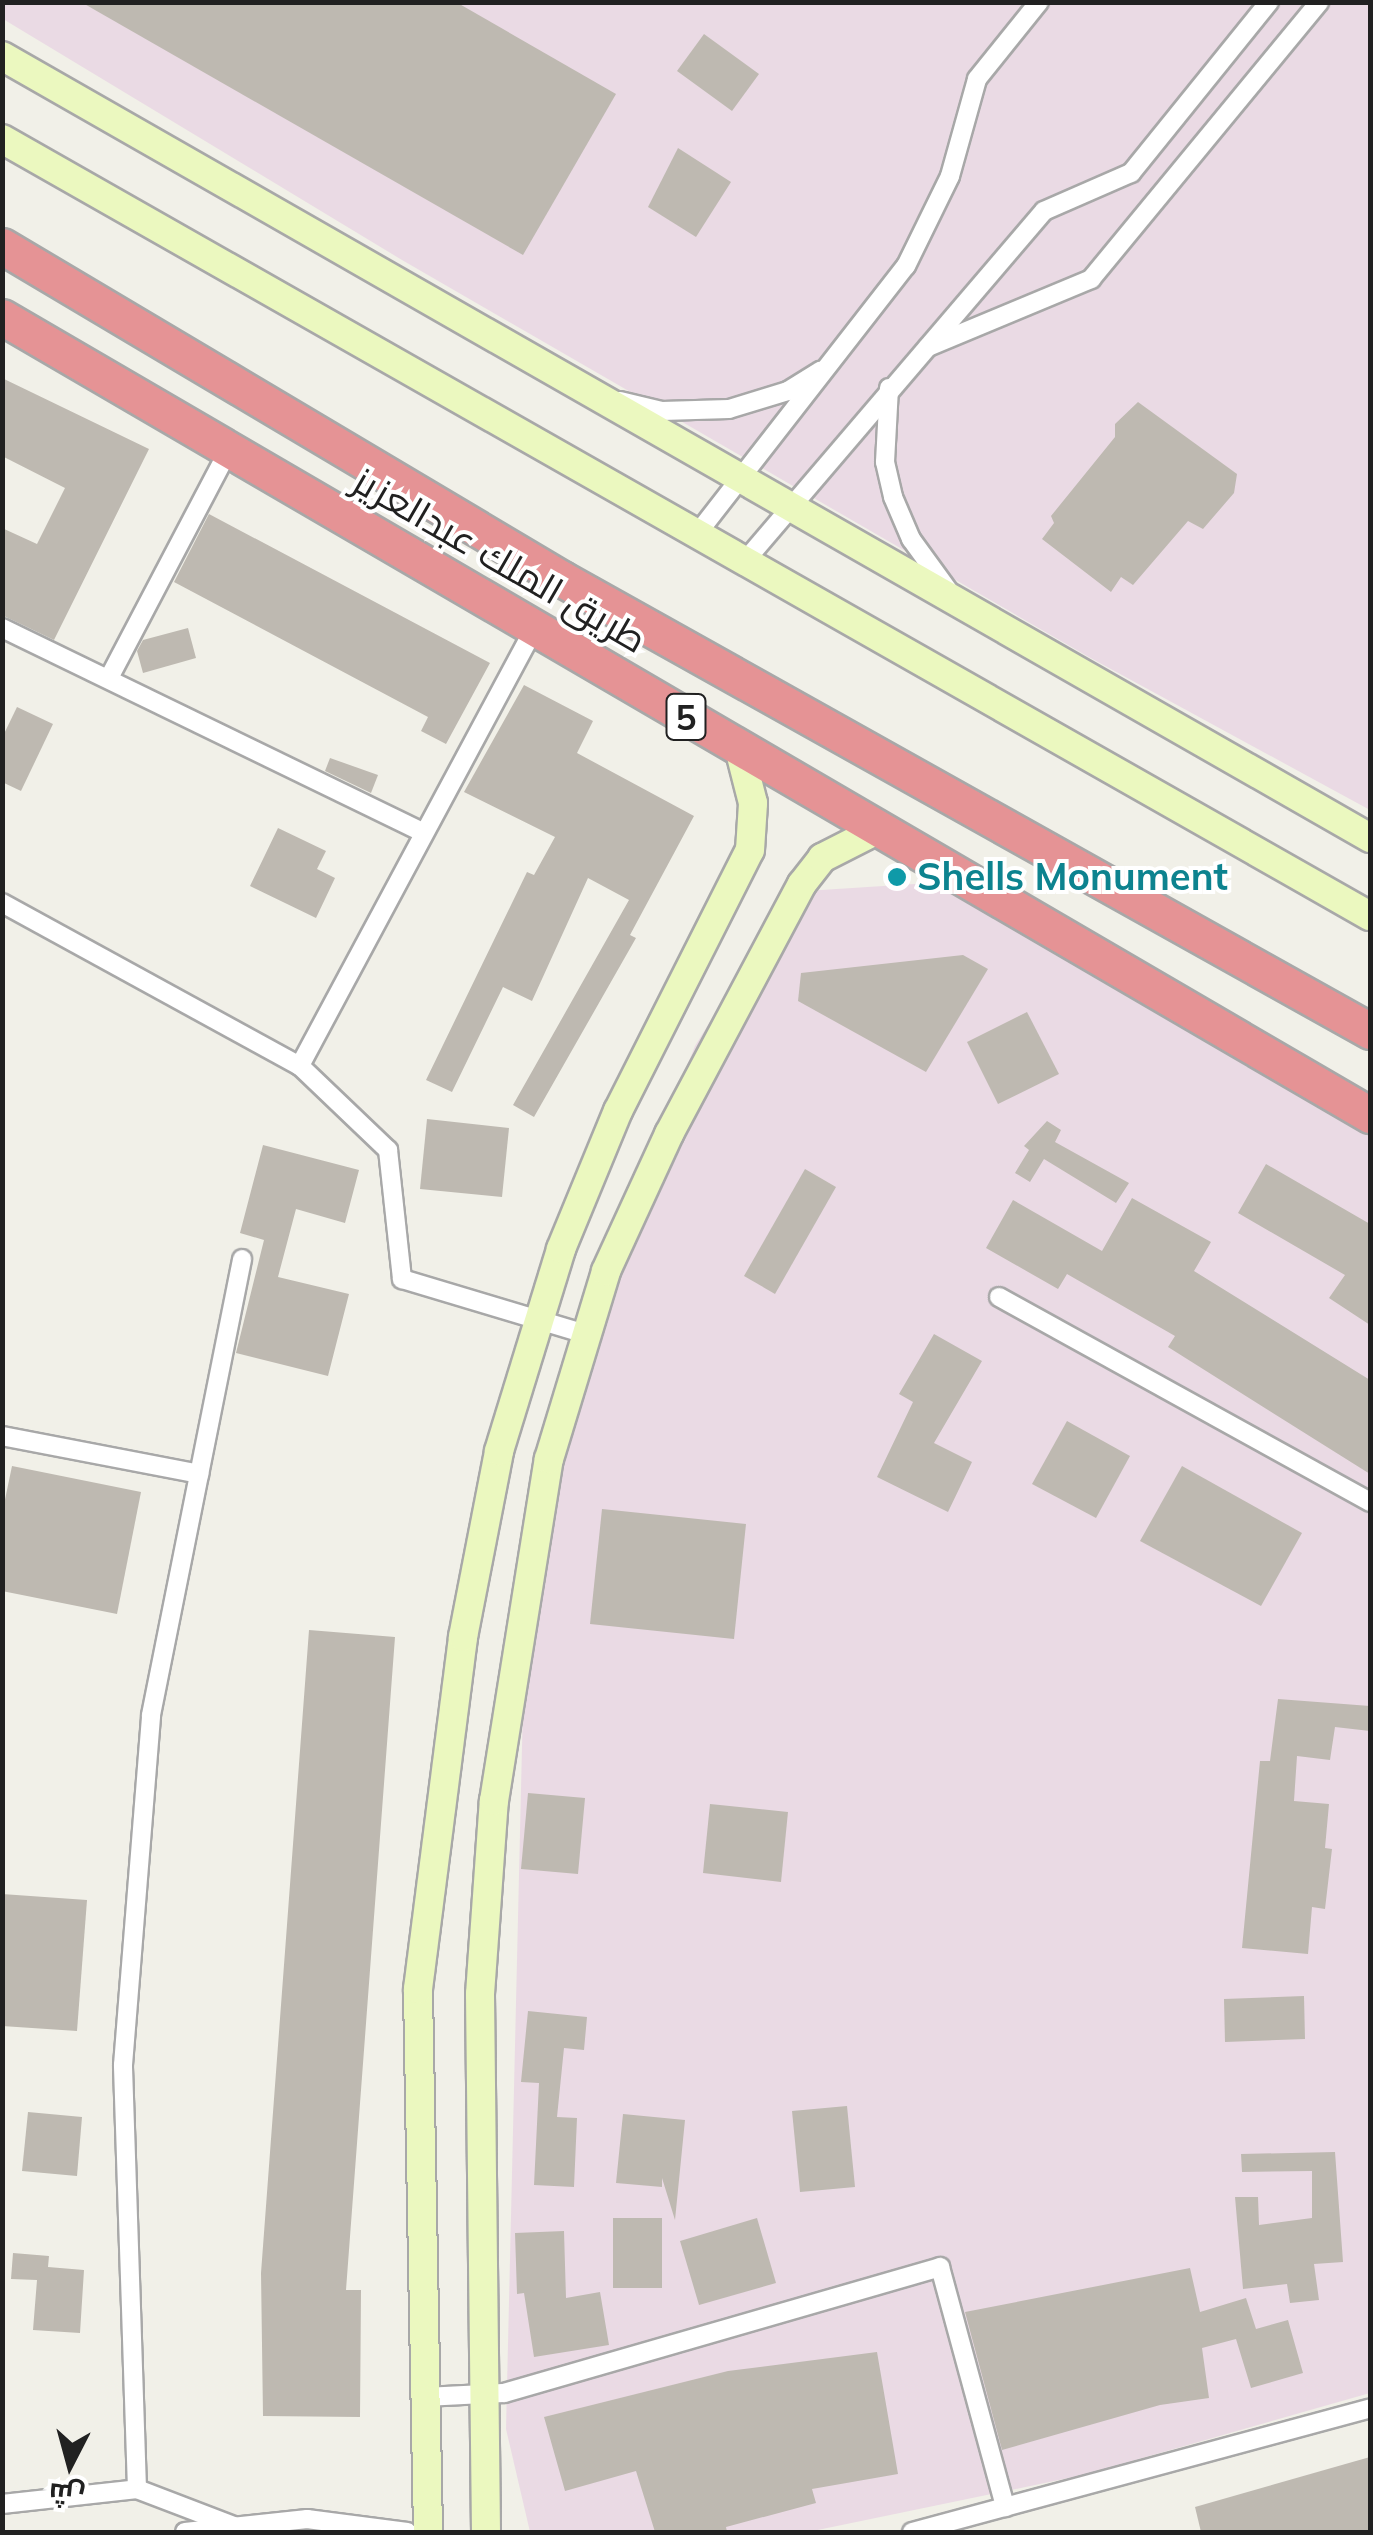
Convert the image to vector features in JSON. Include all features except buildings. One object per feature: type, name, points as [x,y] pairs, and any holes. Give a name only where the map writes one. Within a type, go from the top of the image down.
[{"type":"highway","name":"طريق الملك عبدالعزيز","points":[[2,246],[562,579],[1370,1030]]},
{"type":"highway","name":"طريق الملك عبدالعزيز","points":[[2,317],[1370,1115]]},
{"type":"main road","points":[[2,56],[1370,838]]},
{"type":"main road","points":[[2,138],[1370,916]]},
{"type":"main road","points":[[428,2532],[418,1989],[462,1637],[499,1451],[537,1318],[618,1111],[750,850],[753,803],[739,748]]},
{"type":"main road","points":[[486,2532],[480,1994],[494,1801],[549,1458],[585,1334],[669,1134],[802,884],[822,858],[879,829]]},
{"type":"street","points":[[697,534],[906,266],[950,176],[977,79],[1040,2]]},
{"type":"street","points":[[744,561],[1044,210],[1131,172],[1269,2]]},
{"type":"street","points":[[922,349],[1091,278],[1319,2]]},
{"type":"street","points":[[602,397],[662,411],[728,408],[788,391],[833,363]]},
{"type":"street","points":[[890,388],[885,462],[892,497],[911,539],[959,602]]},
{"type":"street","points":[[110,676],[228,451]]},
{"type":"street","points":[[2,628],[110,676],[422,832]]},
{"type":"street","points":[[300,1066],[534,629]]},
{"type":"street","points":[[2,903],[300,1066],[388,1150],[402,1278],[585,1334]]},
{"type":"street","points":[[137,2489],[123,2065],[151,1715],[242,1260]]},
{"type":"street","points":[[998,1297],[1370,1502]]},
{"type":"street","points":[[2,1436],[199,1474]]},
{"type":"street","points":[[424,2397],[482,2398],[940,2267],[1005,2507]]},
{"type":"street","points":[[912,2532],[1370,2408]]},
{"type":"street","points":[[2,2504],[137,2489],[235,2529]]},
{"type":"street","points":[[185,2532],[307,2519],[407,2532]]},
{"type":"shaded area","points":[[2,3],[1370,3],[1370,810],[1087,656],[402,260],[3,19]]},
{"type":"shaded area","points":[[961,881],[1370,1106],[1370,2393],[1083,2475],[808,2532],[530,2532],[506,2429],[525,1618],[590,1305],[695,1046],[790,892]]},
{"type":"place","name":"Shells Monument","points":[[897,877]]}]
